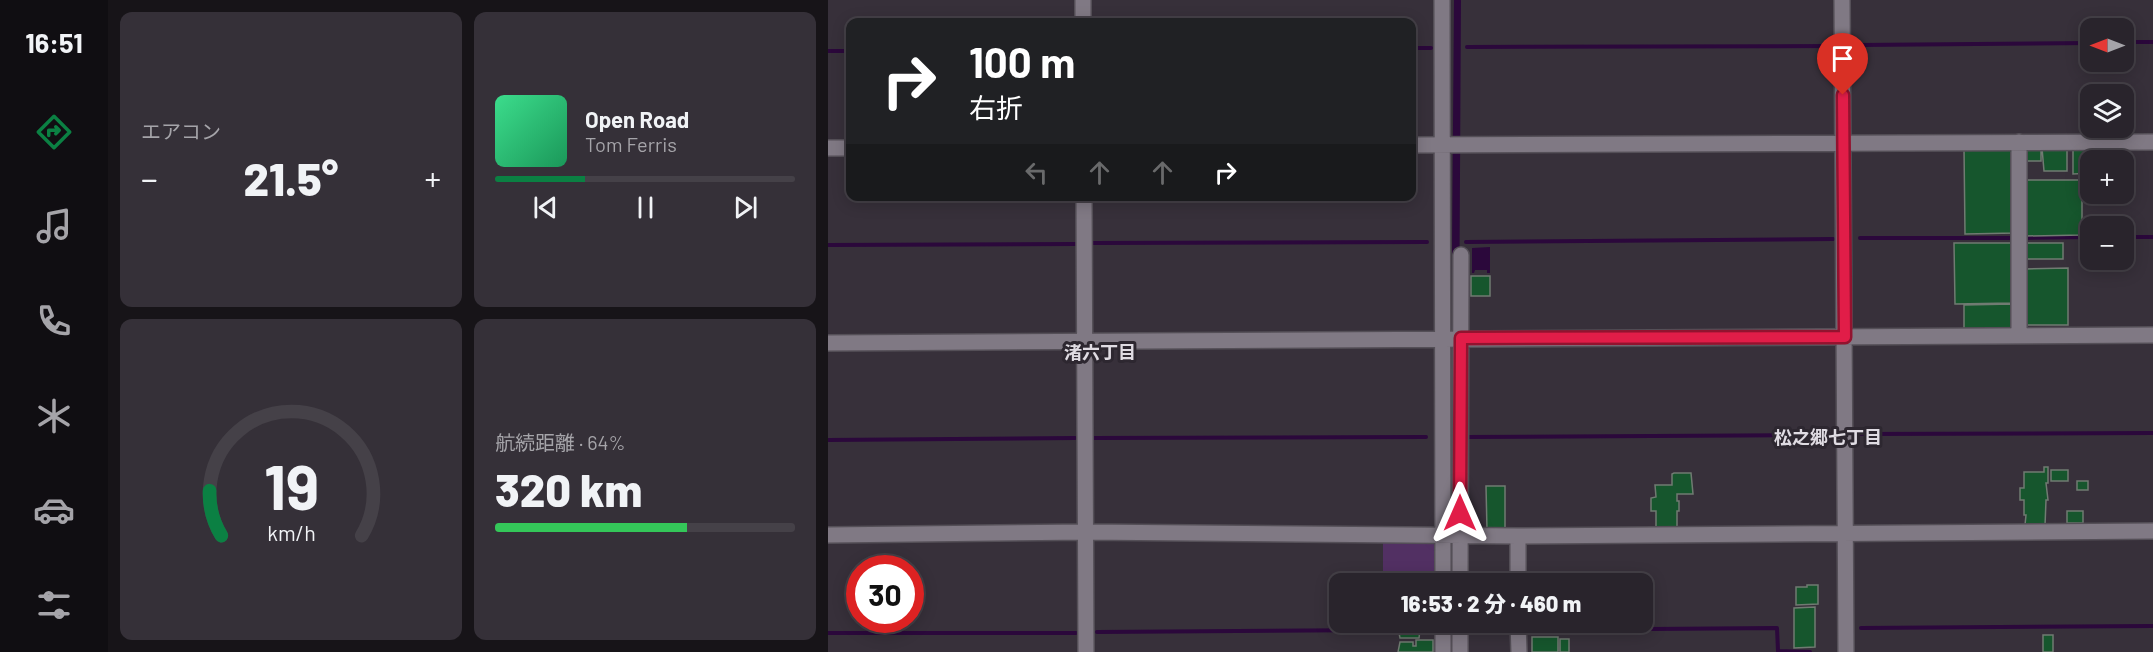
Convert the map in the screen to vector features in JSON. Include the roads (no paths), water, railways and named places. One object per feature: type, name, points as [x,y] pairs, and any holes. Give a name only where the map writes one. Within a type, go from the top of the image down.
[{"type":"street","points":[[1083,0],[1083,18]]},
{"type":"street","points":[[1442,0],[1451,144],[1451,338],[1443,573]]},
{"type":"street","points":[[1842,0],[1846,652]]},
{"type":"street","points":[[2019,142],[2019,336]]},
{"type":"street","points":[[1416,145],[2153,142]]},
{"type":"street","points":[[828,148],[846,148]]},
{"type":"street","points":[[1084,201],[1086,652]]},
{"type":"street","points":[[1460,573],[1451,338],[1461,255]]},
{"type":"street","points":[[828,343],[2153,335]]},
{"type":"street","points":[[828,535],[1086,532],[1518,536],[2153,531]]},
{"type":"street","points":[[1518,536],[1518,573]]},
{"type":"street","points":[[1443,633],[1443,652]]},
{"type":"street","points":[[1460,633],[1460,652]]},
{"type":"street","points":[[1518,633],[1519,652]]},
{"type":"waterway","points":[[2134,42],[2153,42]]},
{"type":"waterway","points":[[1859,45],[2080,43]]},
{"type":"waterway","points":[[1467,47],[1832,46]]},
{"type":"waterway","points":[[1416,48],[1431,48]]},
{"type":"waterway","points":[[828,51],[846,51]]},
{"type":"waterway","points":[[2023,238],[2080,237]]},
{"type":"waterway","points":[[2134,237],[2153,237]]},
{"type":"waterway","points":[[1860,238],[2015,238]]},
{"type":"waterway","points":[[1466,242],[1833,239]]},
{"type":"waterway","points":[[1092,243],[1427,242]]},
{"type":"waterway","points":[[828,245],[1076,244]]},
{"type":"waterway","points":[[1861,434],[2153,433]]},
{"type":"waterway","points":[[1465,437],[1833,435]]},
{"type":"waterway","points":[[1092,438],[1426,437]]},
{"type":"waterway","points":[[828,440],[1075,438]]},
{"type":"waterway","points":[[1861,628],[2153,626]]},
{"type":"waterway","points":[[1653,629],[1777,628],[1778,651],[1810,652]]},
{"type":"waterway","points":[[1097,632],[1329,630]]},
{"type":"waterway","points":[[828,633],[1076,633]]},
{"type":"district","name":"渚六丁目","points":[[1100,352]]},
{"type":"district","name":"松之郷七丁目","points":[[1828,437]]}]
